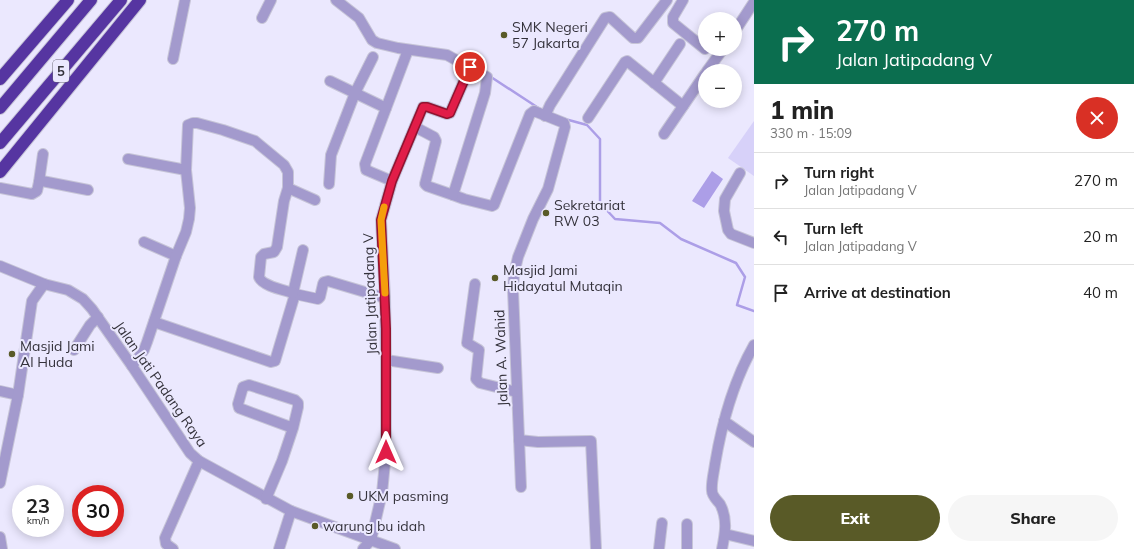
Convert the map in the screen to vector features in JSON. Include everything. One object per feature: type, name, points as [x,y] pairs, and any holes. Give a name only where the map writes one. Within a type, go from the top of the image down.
[{"type":"highway","points":[[0,79],[68,0]]},
{"type":"highway","name":"5","points":[[0,108],[91,0]]},
{"type":"highway","name":"5","points":[[0,143],[121,0]]},
{"type":"highway","points":[[0,172],[140,0]]},
{"type":"street","points":[[173,59],[186,0]]},
{"type":"street","points":[[262,18],[271,0]]},
{"type":"street","points":[[336,0],[359,18],[372,40],[377,43],[408,50],[434,52],[447,55],[485,76],[487,80],[485,93],[453,195]]},
{"type":"street","points":[[415,127],[434,137],[436,141],[425,184],[427,186],[464,200],[492,206],[494,205],[530,114],[534,111],[545,115],[605,18],[610,17],[636,39],[666,0]]},
{"type":"street","points":[[683,0],[673,17],[673,23],[698,43]]},
{"type":"street","points":[[742,21],[754,2]]},
{"type":"street","points":[[745,17],[754,23]]},
{"type":"street","points":[[654,83],[680,44]]},
{"type":"street","points":[[392,181],[366,170],[365,167],[408,50]]},
{"type":"street","points":[[712,64],[716,58],[714,56]]},
{"type":"street","points":[[329,184],[331,155],[355,93],[373,57]]},
{"type":"street","points":[[588,118],[626,61],[628,61],[682,106]]},
{"type":"street","name":"Jalan Jatipadang V","points":[[371,540],[382,492],[385,459],[385,298],[381,220],[392,181],[423,107],[424,106],[447,114],[450,113],[470,67]]},
{"type":"street","points":[[330,81],[386,108]]},
{"type":"street","points":[[664,134],[698,84]]},
{"type":"street","name":"Jalan A. Wahid","points":[[521,487],[513,290],[514,274],[524,240],[548,189],[565,127],[563,122],[545,115]]},
{"type":"street","points":[[132,366],[144,350],[176,256],[186,232],[190,208],[186,170],[188,126],[193,122],[255,141],[284,165],[288,172],[288,188],[284,200],[277,248],[274,252],[264,254],[261,257],[259,278],[264,284],[316,300],[319,299],[324,282],[328,281],[385,298]]},
{"type":"street","points":[[0,188],[32,194],[36,191],[39,182],[43,154]]},
{"type":"street","points":[[128,159],[186,170]]},
{"type":"street","points":[[740,173],[725,199],[724,211],[728,230],[731,234],[754,243]]},
{"type":"street","points":[[39,182],[88,190]]},
{"type":"street","points":[[288,188],[315,200]]},
{"type":"street","points":[[144,242],[176,256]]},
{"type":"street","points":[[154,322],[273,362],[276,358],[294,293],[303,250]]},
{"type":"street","name":"Jalan Jati Padang Raya","points":[[0,266],[44,284],[68,290],[81,297],[98,317],[190,453],[198,462],[291,511],[395,549]]},
{"type":"street","points":[[0,483],[3,453],[18,395],[32,301],[44,284]]},
{"type":"street","points":[[475,284],[467,343],[478,350],[476,379],[480,383],[517,392]]},
{"type":"street","points":[[74,350],[90,325],[98,317]]},
{"type":"street","points":[[722,549],[725,534],[725,520],[719,503],[712,493],[717,454],[724,421],[737,380],[754,345]]},
{"type":"street","points":[[386,360],[438,368]]},
{"type":"street","points":[[266,499],[282,461],[293,428],[298,403],[295,400],[249,385],[243,387],[238,404],[240,408],[293,428]]},
{"type":"street","points":[[0,391],[18,395]]},
{"type":"street","points":[[724,421],[754,442]]},
{"type":"street","points":[[518,440],[538,442],[591,441],[596,549]]},
{"type":"street","points":[[173,549],[166,544],[165,538],[198,462]]},
{"type":"street","points":[[279,549],[291,511]]},
{"type":"street","points":[[659,549],[662,523]]},
{"type":"street","points":[[687,524],[687,549]]},
{"type":"street","points":[[725,534],[754,541]]},
{"type":"street","points":[[0,537],[2,549]]},
{"type":"street","points":[[363,549],[371,540]]},
{"type":"shaded area","points":[[754,121],[754,176],[728,158]]},
{"type":"shaded area","points":[[712,171],[723,179],[704,208],[692,201]]},
{"type":"waterway","points":[[491,77],[540,109]]},
{"type":"waterway","points":[[565,119],[587,125],[600,139],[600,203],[615,219],[660,223],[681,239],[736,263],[745,277],[737,305],[754,311]]},
{"type":"slow traffic","points":[[384,207],[381,220],[385,293]]},
{"type":"place","name":"SMK Negeri 57 Jakarta","points":[[504,35]]},
{"type":"place","name":"Sekretariat RW 03","points":[[546,213]]},
{"type":"place","name":"Masjid Jami Hidayatul Mutaqin","points":[[495,278]]},
{"type":"place","name":"Masjid Jami Al Huda","points":[[12,354]]},
{"type":"place","name":"UKM pasming","points":[[350,496]]},
{"type":"place","name":"warung bu idah","points":[[315,526]]},
{"type":"route","points":[[386,452],[386,329],[381,220],[392,181],[423,107],[424,106],[447,114],[450,113],[470,67]]}]
